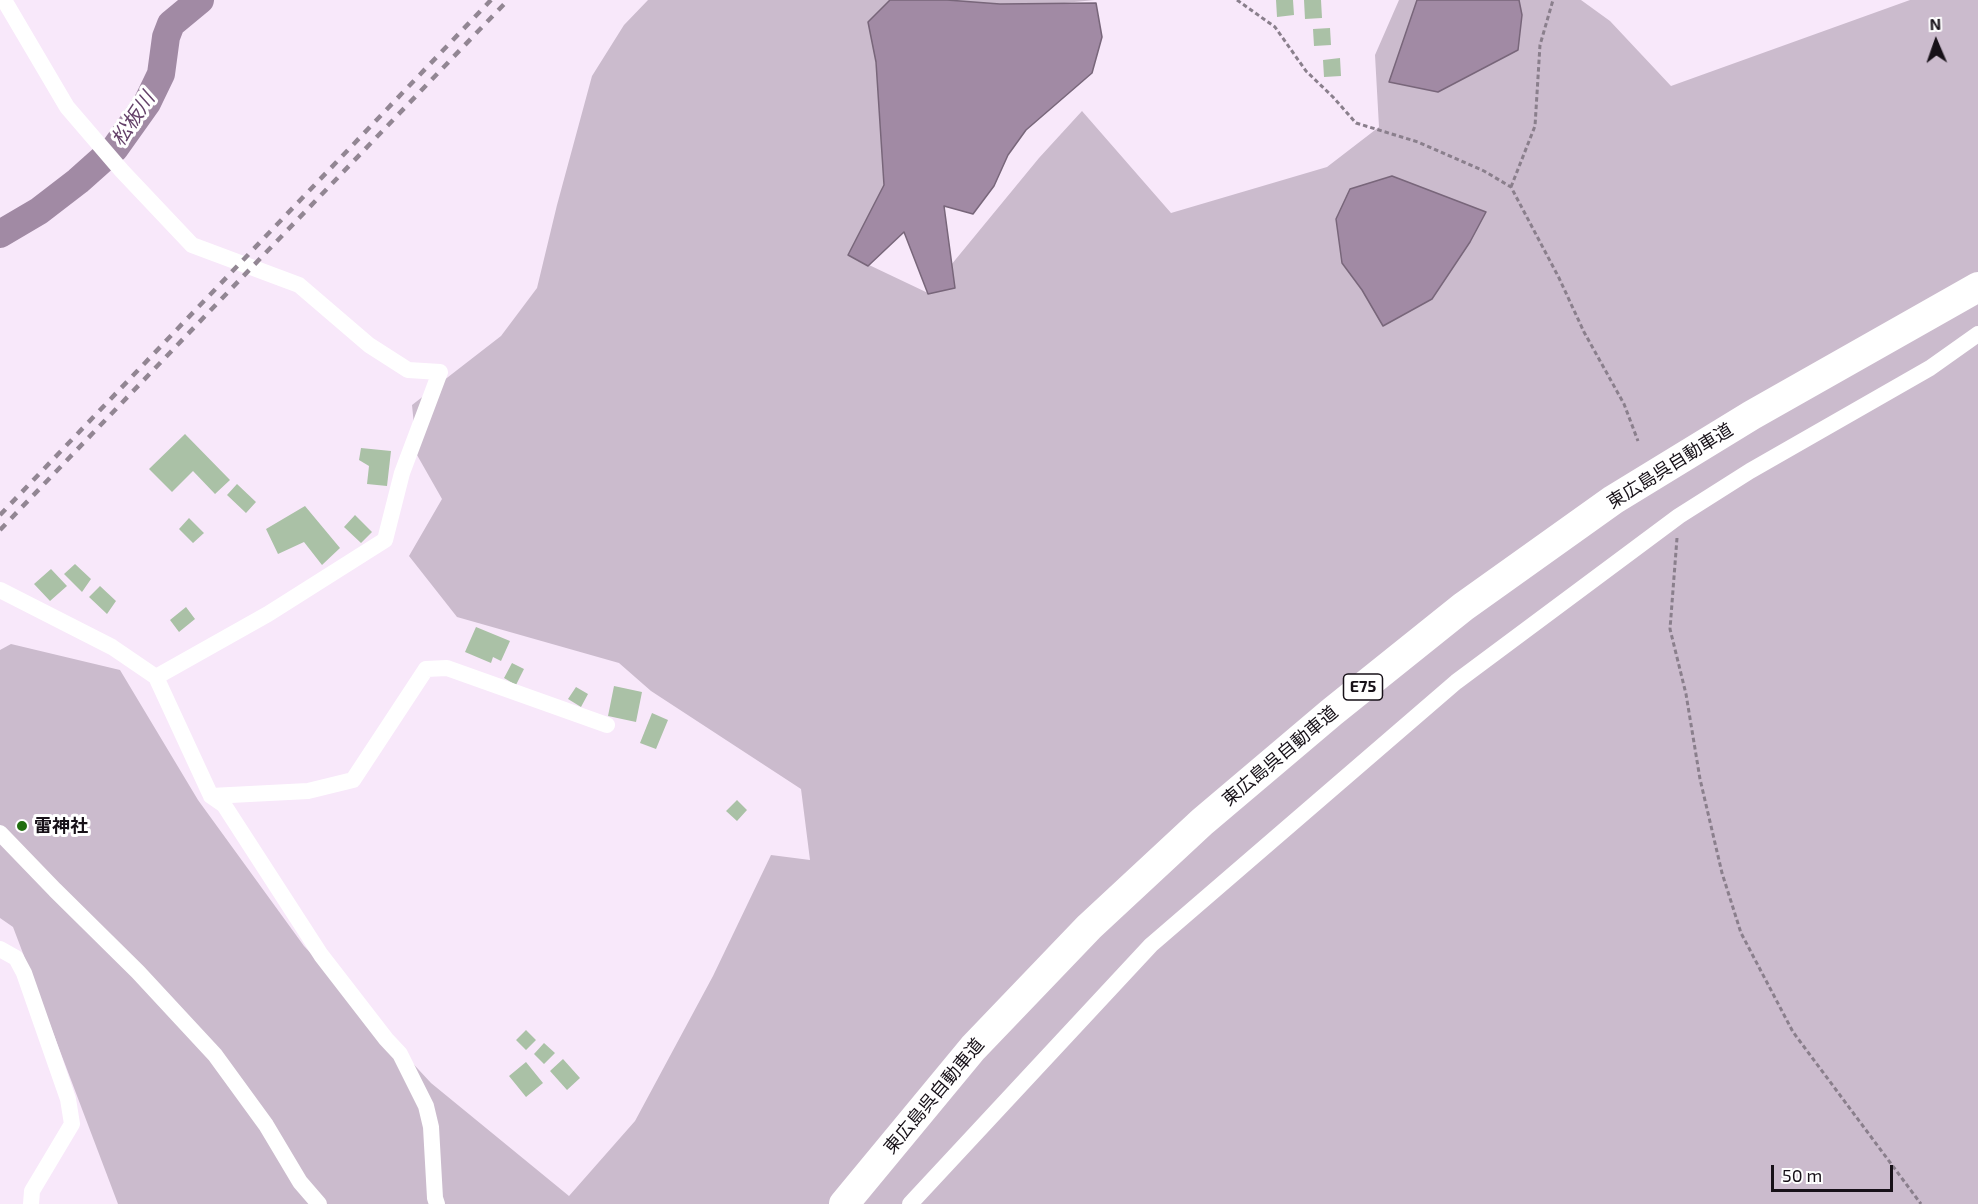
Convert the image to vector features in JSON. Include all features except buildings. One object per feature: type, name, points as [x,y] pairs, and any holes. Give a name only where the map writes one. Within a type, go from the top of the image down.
[{"type":"highway","name":"東広島呉自動車道","points":[[844,1204],[973,1048],[1089,927],[1202,822],[1332,712],[1463,607],[1613,500],[1752,415],[1978,287]]},
{"type":"street","points":[[4,0],[67,107],[122,171],[192,245],[299,285],[369,345],[408,370],[440,372],[402,473],[386,540],[268,614],[156,677]]},
{"type":"street","points":[[910,1204],[1151,945],[1456,682],[1678,516],[1750,471],[1930,368],[1978,334]]},
{"type":"street","points":[[0,590],[112,647],[156,677],[211,796],[224,805],[321,955],[400,1054],[426,1106],[431,1127],[437,1204]]},
{"type":"street","points":[[211,796],[308,791],[353,780],[426,669],[447,668],[607,725]]},
{"type":"street","points":[[0,833],[138,972],[215,1055],[266,1125],[300,1182],[319,1204]]},
{"type":"street","points":[[0,949],[16,958],[24,973],[68,1099],[72,1124],[32,1191],[31,1204]]},
{"type":"path","points":[[1238,0],[1275,27],[1306,71],[1356,123],[1418,142],[1484,171],[1511,187],[1559,278],[1584,332],[1624,404],[1638,441]]},
{"type":"path","points":[[1511,187],[1535,126],[1540,45],[1553,0]]},
{"type":"path","points":[[1678,516],[1670,630],[1686,693],[1700,779],[1722,873],[1741,933],[1793,1032],[1921,1204]]},
{"type":"shaded area","points":[[648,0],[1095,0],[869,22],[876,62],[884,185],[848,255],[928,293],[1039,158],[1082,111],[1171,213],[1327,167],[1379,127],[1375,55],[1399,0],[1581,0],[1610,21],[1671,86],[1910,0],[1978,0],[1978,1204],[118,1204],[13,927],[0,918],[0,650],[11,644],[120,670],[198,800],[304,946],[431,1083],[569,1196],[635,1121],[713,976],[771,855],[810,860],[801,789],[651,691],[619,663],[457,617],[409,556],[442,499],[417,455],[412,405],[501,336],[537,288],[592,76],[624,25]]},
{"type":"shaded area","points":[[890,0],[947,0],[1000,4],[1096,3],[1102,37],[1092,73],[1026,130],[1008,155],[994,186],[973,214],[944,206],[955,288],[928,294],[904,232],[868,266],[848,255],[884,185],[876,62],[868,22]]},
{"type":"shaded area","points":[[1417,0],[1519,0],[1522,15],[1518,50],[1438,92],[1389,82]]},
{"type":"shaded area","points":[[1392,176],[1486,212],[1470,242],[1432,299],[1383,326],[1362,290],[1342,263],[1336,219],[1350,189]]},
{"type":"waterway","name":"松板川","points":[[0,234],[39,211],[115,148],[147,103],[161,74],[166,37],[171,24],[200,0]]},
{"type":"railway","points":[[0,515],[491,0]]},
{"type":"railway","points":[[0,530],[508,0]]},
{"type":"place","name":"雷神社","points":[[22,826]]}]
